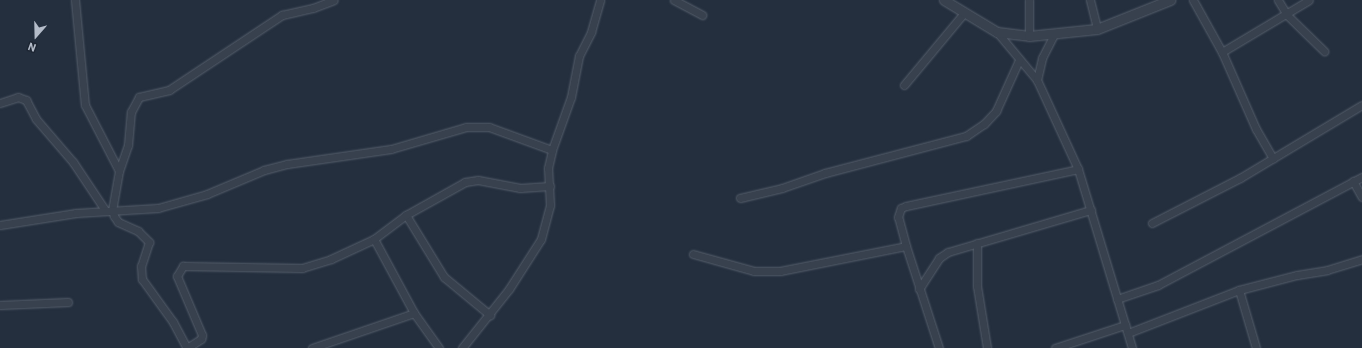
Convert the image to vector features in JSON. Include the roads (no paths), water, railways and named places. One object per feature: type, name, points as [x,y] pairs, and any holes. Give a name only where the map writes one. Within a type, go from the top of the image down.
[{"type":"street","points":[[75,0],[85,105],[119,171]]},
{"type":"street","points":[[108,210],[128,145],[131,112],[139,97],[169,90],[282,15],[313,8],[334,0]]},
{"type":"street","points":[[462,348],[490,315],[541,239],[546,225],[550,186],[548,168],[552,150],[571,97],[579,56],[591,32],[600,0]]},
{"type":"street","points":[[674,0],[702,14]]},
{"type":"street","points":[[944,0],[997,32],[1037,80],[1078,169],[1132,348]]},
{"type":"street","points":[[1029,0],[1029,36]]},
{"type":"street","points":[[1090,0],[1097,29]]},
{"type":"street","points":[[997,32],[1029,36],[1053,36],[1097,29],[1170,0]]},
{"type":"street","points":[[1193,0],[1222,52],[1256,129],[1273,158]]},
{"type":"street","points":[[1278,0],[1288,15],[1324,51]]},
{"type":"street","points":[[1222,52],[1288,15],[1309,0]]},
{"type":"street","points":[[904,85],[964,13]]},
{"type":"street","points":[[1037,80],[1042,58],[1053,36]]},
{"type":"street","points":[[740,198],[782,188],[825,173],[966,136],[984,124],[996,111],[1019,60]]},
{"type":"street","points":[[0,102],[18,97],[26,100],[36,119],[73,162],[118,222],[138,231],[148,242],[141,266],[142,279],[173,322],[187,348],[201,339],[202,335],[177,276],[183,266],[302,268],[331,259],[374,240],[406,215],[465,182],[478,180],[520,188],[550,186]]},
{"type":"street","points":[[1152,223],[1273,158],[1362,105]]},
{"type":"street","points":[[0,225],[108,210],[158,208],[207,194],[264,170],[287,164],[391,149],[466,126],[489,127],[552,150]]},
{"type":"street","points":[[936,348],[898,217],[900,208],[1078,169]]},
{"type":"street","points":[[1117,299],[1158,285],[1353,180],[1362,177]]},
{"type":"street","points":[[1353,180],[1362,197]]},
{"type":"street","points":[[919,289],[939,258],[948,252],[1091,210]]},
{"type":"street","points":[[406,215],[444,277],[490,315]]},
{"type":"street","points":[[374,240],[414,313],[438,348]]},
{"type":"street","points":[[977,243],[977,286],[986,348]]},
{"type":"street","points":[[693,254],[754,271],[780,271],[906,246]]},
{"type":"street","points":[[1128,333],[1239,290],[1297,275],[1327,270],[1362,259]]},
{"type":"street","points":[[1239,290],[1256,348]]},
{"type":"street","points":[[0,305],[68,302]]},
{"type":"street","points":[[312,348],[414,313]]},
{"type":"street","points":[[1055,348],[1125,325]]}]
